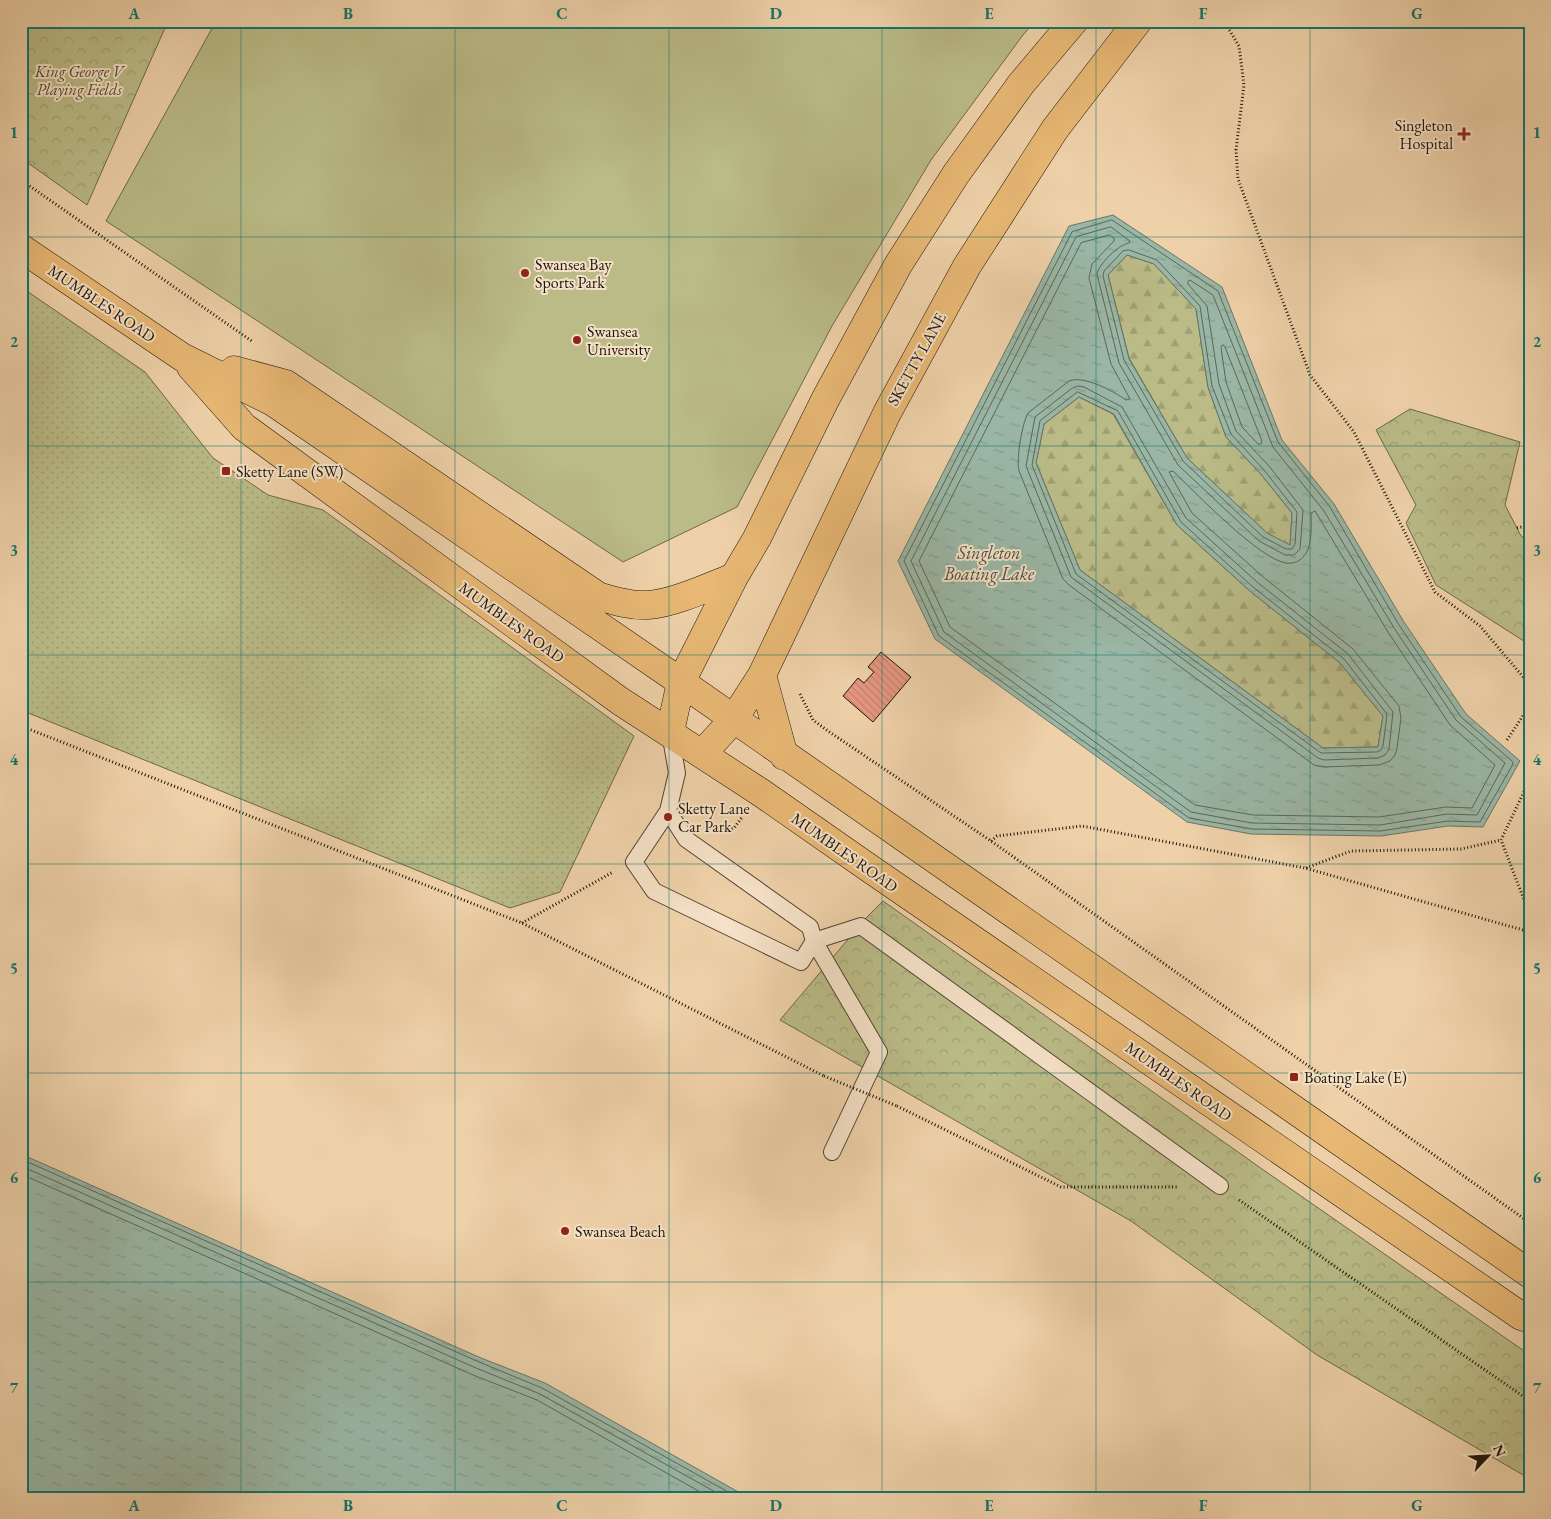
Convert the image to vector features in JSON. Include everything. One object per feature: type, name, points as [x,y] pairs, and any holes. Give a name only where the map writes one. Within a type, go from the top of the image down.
[{"type":"main road","points":[[670,732],[681,682],[734,577],[757,538],[825,400],[898,265],[962,166],[1021,84],[1074,21]]},
{"type":"main road","name":"SKETTY LANE","points":[[702,754],[733,720],[762,675],[887,413],[967,266],[1055,129],[1138,21]]},
{"type":"main road","name":"MUMBLES ROAD","points":[[21,248],[182,357],[273,402],[681,682],[784,756],[1530,1274]]},
{"type":"main road","points":[[182,357],[286,384],[598,596],[622,603],[647,606],[662,604],[734,577]]},
{"type":"main road","name":"MUMBLES ROAD","points":[[182,357],[244,427],[620,701],[760,792],[1512,1311],[1530,1319]]},
{"type":"main road","points":[[762,675],[784,756]]},
{"type":"lane","points":[[670,732],[677,773],[668,812],[634,862],[654,890],[800,962],[814,941],[861,926],[1220,1186]]},
{"type":"lane","points":[[677,773],[702,754]]},
{"type":"lane","points":[[668,812],[686,838],[810,927],[814,941],[879,1052],[832,1152]]},
{"type":"path","points":[[1224,21],[1239,46],[1244,85],[1236,150],[1238,179],[1310,375],[1354,432],[1435,592],[1480,626],[1530,685]]},
{"type":"path","points":[[1517,528],[1530,525]]},
{"type":"path","points":[[762,675],[802,695],[813,720],[991,841],[1530,1223]]},
{"type":"path","points":[[1507,740],[1530,705]]},
{"type":"path","points":[[21,726],[522,923],[824,1076],[897,1106],[1060,1188],[1220,1186],[1530,1401]]},
{"type":"path","points":[[1530,779],[1501,840],[1530,915]]},
{"type":"path","points":[[991,841],[997,836],[1082,826],[1305,868],[1530,932]]},
{"type":"path","points":[[1305,868],[1351,851],[1461,849],[1501,840]]},
{"type":"green space","name":"King George V Playing Fields","points":[[21,21],[168,21],[87,205],[21,158]]},
{"type":"green space","name":"Swansea Bay Sports Park","points":[[216,21],[1035,21],[931,160],[832,326],[737,507],[623,562],[106,221]]},
{"type":"green space","points":[[1127,255],[1154,264],[1196,309],[1208,387],[1226,437],[1260,473],[1292,513],[1290,546],[1267,533],[1187,458],[1129,358],[1108,275]]},
{"type":"green space","points":[[21,287],[145,372],[213,458],[268,495],[323,510],[634,736],[560,892],[510,908],[21,710]]},
{"type":"green space","points":[[1079,397],[1113,414],[1177,525],[1250,591],[1340,663],[1383,716],[1378,747],[1323,748],[1080,570],[1036,463],[1044,424]]},
{"type":"green space","points":[[1410,409],[1520,442],[1505,505],[1521,536],[1530,542],[1530,645],[1436,585],[1406,523],[1416,505],[1376,430]]},
{"type":"green space","points":[[883,901],[1262,1169],[1530,1355],[1530,1479],[1317,1355],[1131,1221],[780,1020],[866,918]]},
{"type":"water","name":"Singleton Boating Lake","points":[[1113,215],[1222,287],[1282,440],[1334,504],[1404,622],[1466,714],[1520,761],[1483,827],[1448,826],[1381,836],[1251,834],[1187,822],[935,639],[898,561],[1069,226]],"holes":[[[1127,255],[1154,264],[1196,309],[1208,387],[1226,437],[1260,473],[1292,513],[1290,545],[1267,533],[1187,458],[1129,359],[1108,275]],[[1079,397],[1114,414],[1177,525],[1250,591],[1340,663],[1383,716],[1378,747],[1323,748],[1080,570],[1036,463],[1044,424]]]},
{"type":"water","points":[[21,1154],[481,1358],[545,1383],[749,1498],[21,1498]]},
{"type":"building","points":[[881,652],[911,677],[873,722],[843,696],[858,678],[864,683],[874,672],[868,667]]},
{"type":"place","name":"Singleton Hospital","points":[[1464,134]]},
{"type":"place","name":"Swansea Bay Sports Park","points":[[525,273]]},
{"type":"place","name":"Swansea University","points":[[577,340]]},
{"type":"place","name":"Sketty Lane (SW)","points":[[226,471]]},
{"type":"place","name":"Sketty Lane Car Park","points":[[668,817]]},
{"type":"place","name":"Boating Lake (E)","points":[[1294,1077]]},
{"type":"place","name":"Swansea Beach","points":[[565,1231]]}]
